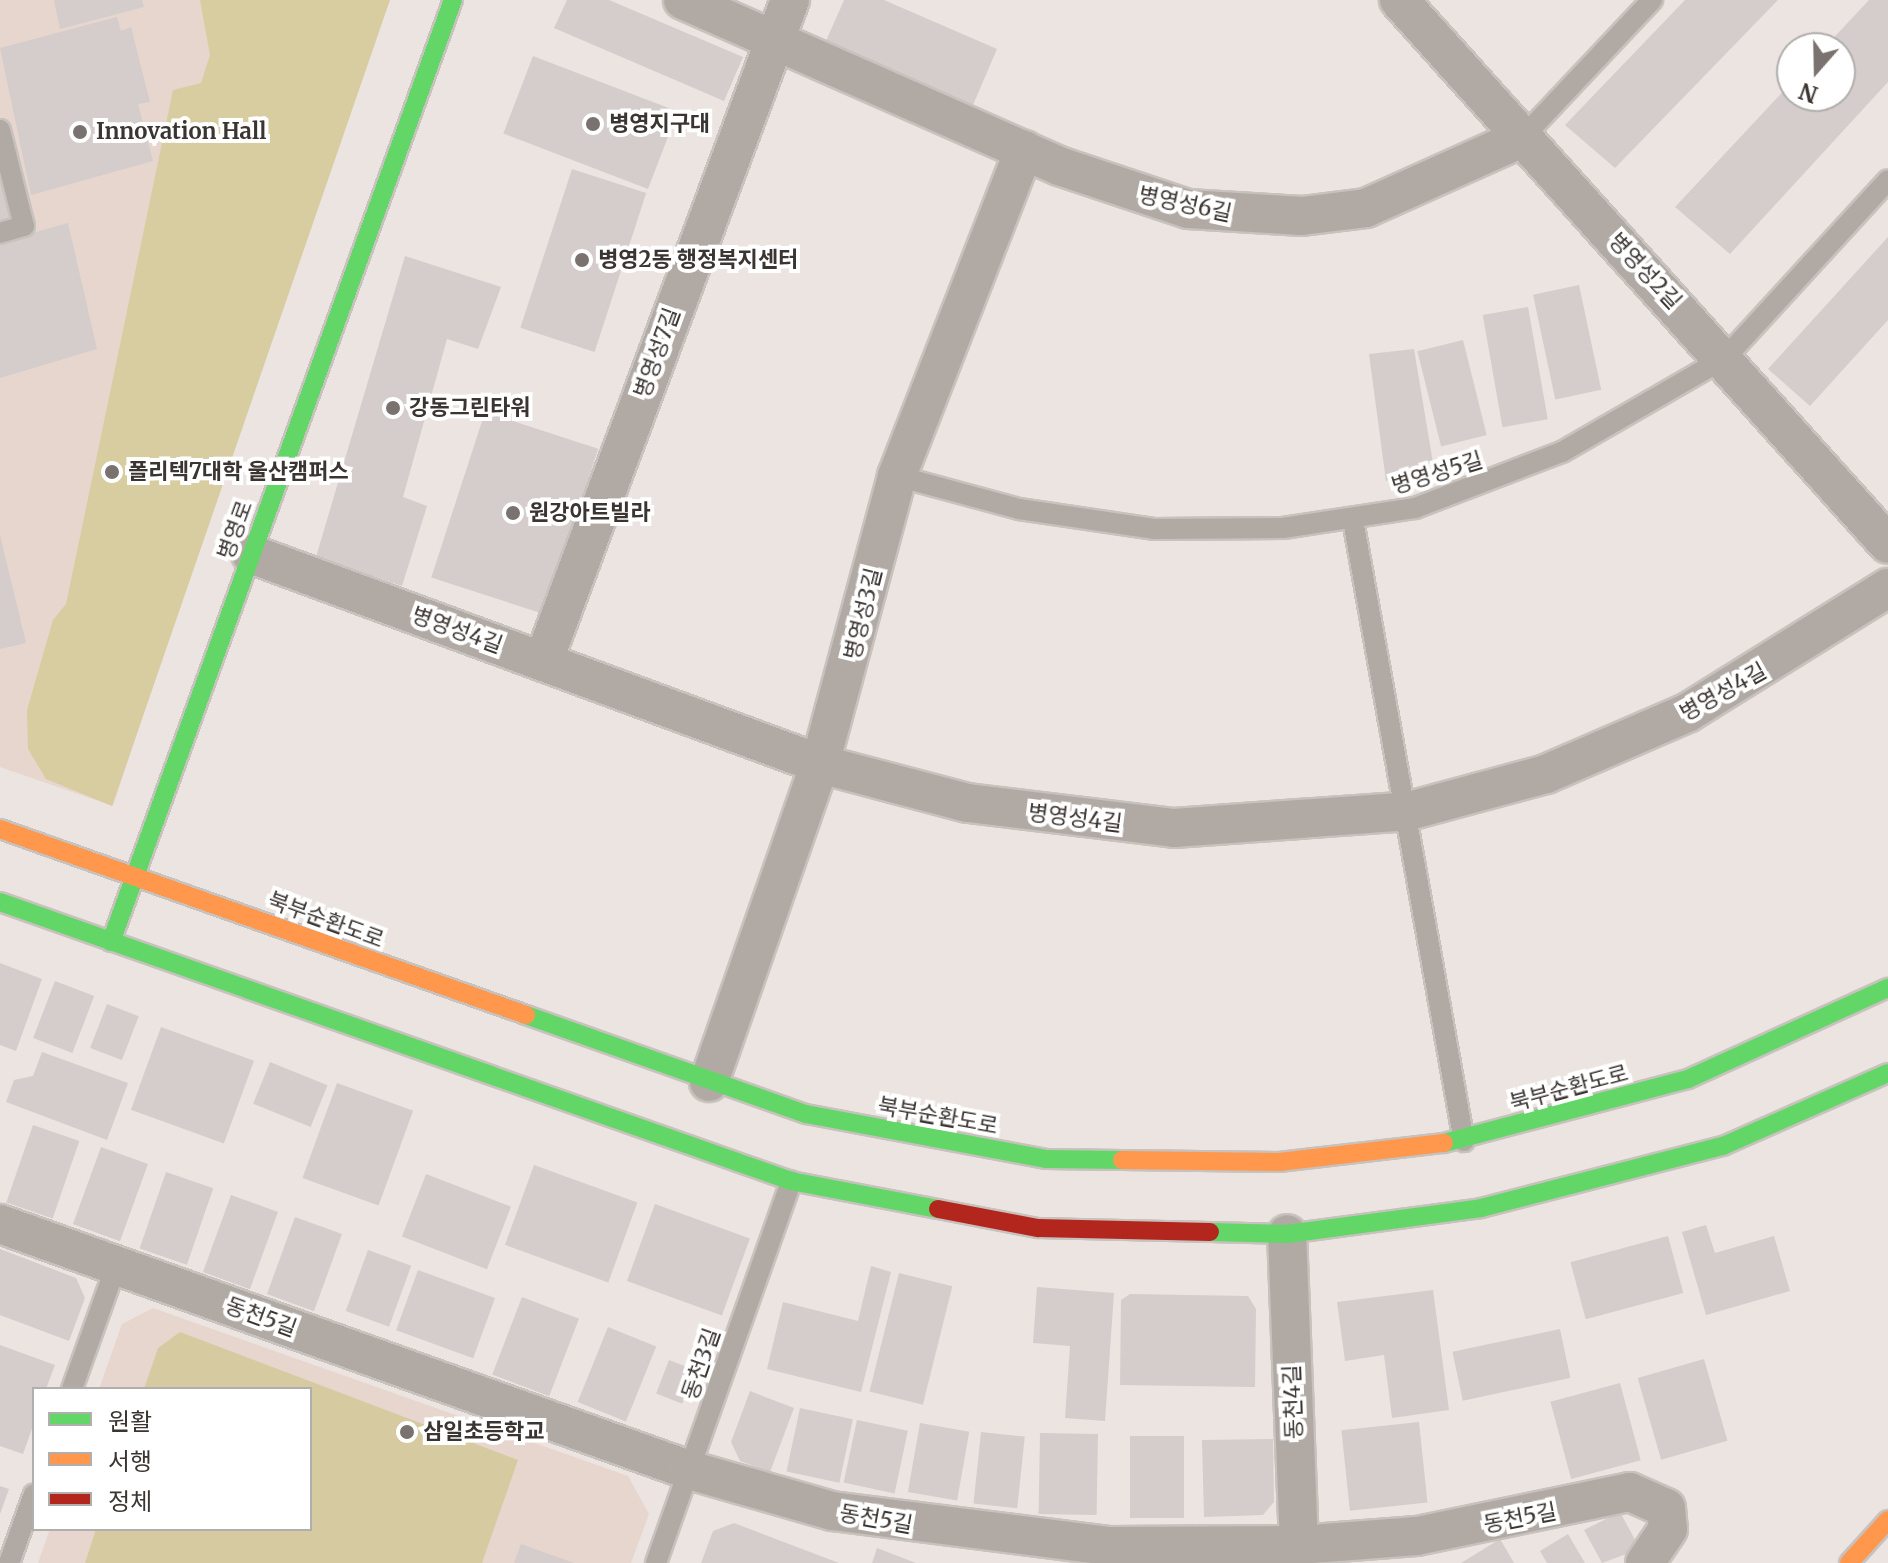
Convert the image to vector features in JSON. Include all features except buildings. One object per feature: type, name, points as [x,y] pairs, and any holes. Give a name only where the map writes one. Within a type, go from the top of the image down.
[{"type":"main road","name":"병영로","points":[[111,942],[453,0]]},
{"type":"main road","name":"북부순환도로","points":[[0,829],[709,1082],[822,1118],[1047,1159],[1279,1162],[1464,1141],[1688,1079],[1888,988]]},
{"type":"main road","points":[[0,902],[791,1181],[1038,1228],[1287,1234],[1481,1208],[1615,1179],[1723,1146],[1888,1073]]},
{"type":"main road","points":[[1849,1563],[1888,1520]]},
{"type":"street","name":"병영성6길","points":[[683,0],[1024,150],[1188,209],[1302,216],[1366,208],[1522,138]]},
{"type":"street","name":"병영성7길","points":[[543,662],[772,40],[790,0]]},
{"type":"street","name":"병영성2길","points":[[1399,0],[1725,358],[1888,544]]},
{"type":"street","name":"병영성3길","points":[[709,1082],[820,764],[897,476],[1024,150]]},
{"type":"street","name":"병영성4길","points":[[251,554],[820,764],[968,803],[1145,825],[1293,823],[1409,811],[1546,774],[1687,713],[1888,588]]},
{"type":"street","name":"동천5길","points":[[0,1224],[689,1470],[832,1511],[1003,1538],[1291,1554],[1417,1536],[1630,1492],[1666,1508],[1668,1529],[1645,1563]]},
{"type":"street","name":"동천4길","points":[[1287,1234],[1291,1554]]},
{"type":"lane","name":"병영성6길","points":[[1522,138],[1652,0]]},
{"type":"lane","points":[[0,130],[24,226],[0,233]]},
{"type":"lane","name":"병영성5길","points":[[897,476],[1019,509],[1154,529],[1353,520],[1444,499],[1562,452],[1725,358],[1888,180]]},
{"type":"lane","points":[[1353,520],[1409,811],[1464,1141]]},
{"type":"lane","name":"동천3길","points":[[656,1563],[791,1181]]},
{"type":"lane","points":[[73,1387],[116,1266]]},
{"type":"lane","points":[[9,1563],[32,1500]]},
{"type":"shaded area","name":"폴리텍7대학 울산캠퍼스","points":[[0,0],[204,0],[322,178],[113,806],[0,767]]},
{"type":"shaded area","points":[[200,0],[390,0],[112,806],[46,779],[28,749],[27,710],[53,620],[66,604],[173,90],[201,83],[210,55]]},
{"type":"shaded area","name":"삼일초등학교","points":[[153,1308],[628,1476],[649,1514],[631,1563],[38,1563],[49,1531],[312,1531],[312,1387],[100,1387],[122,1324]]},
{"type":"shaded area","points":[[180,1332],[518,1460],[482,1563],[85,1563],[95,1531],[312,1531],[312,1387],[145,1387],[158,1348]]},
{"type":"traffic: fast","points":[[111,942],[453,0]]},
{"type":"traffic: fast","points":[[0,902],[791,1181],[938,1209]]},
{"type":"traffic: fast","points":[[1444,1143],[1688,1079],[1888,988]]},
{"type":"traffic: fast","points":[[526,1015],[806,1114],[1047,1159],[1122,1160]]},
{"type":"traffic: fast","points":[[1210,1232],[1287,1234],[1481,1208],[1723,1146],[1888,1073]]},
{"type":"traffic: slow","points":[[0,829],[526,1015]]},
{"type":"traffic: slow","points":[[1122,1160],[1279,1162],[1444,1143]]},
{"type":"traffic: slow","points":[[1849,1563],[1888,1520]]},
{"type":"traffic: jam","points":[[938,1209],[1038,1228],[1210,1232]]},
{"type":"place","name":"병영지구대","points":[[593,124]]},
{"type":"place","name":"Innovation Hall","points":[[80,132]]},
{"type":"place","name":"병영2동 행정복지센터","points":[[582,260]]},
{"type":"place","name":"강동그린타워","points":[[393,408]]},
{"type":"place","name":"폴리텍7대학 울산캠퍼스","points":[[112,472]]},
{"type":"place","name":"원강아트빌라","points":[[513,513]]},
{"type":"place","name":"삼일초등학교","points":[[407,1432]]}]
